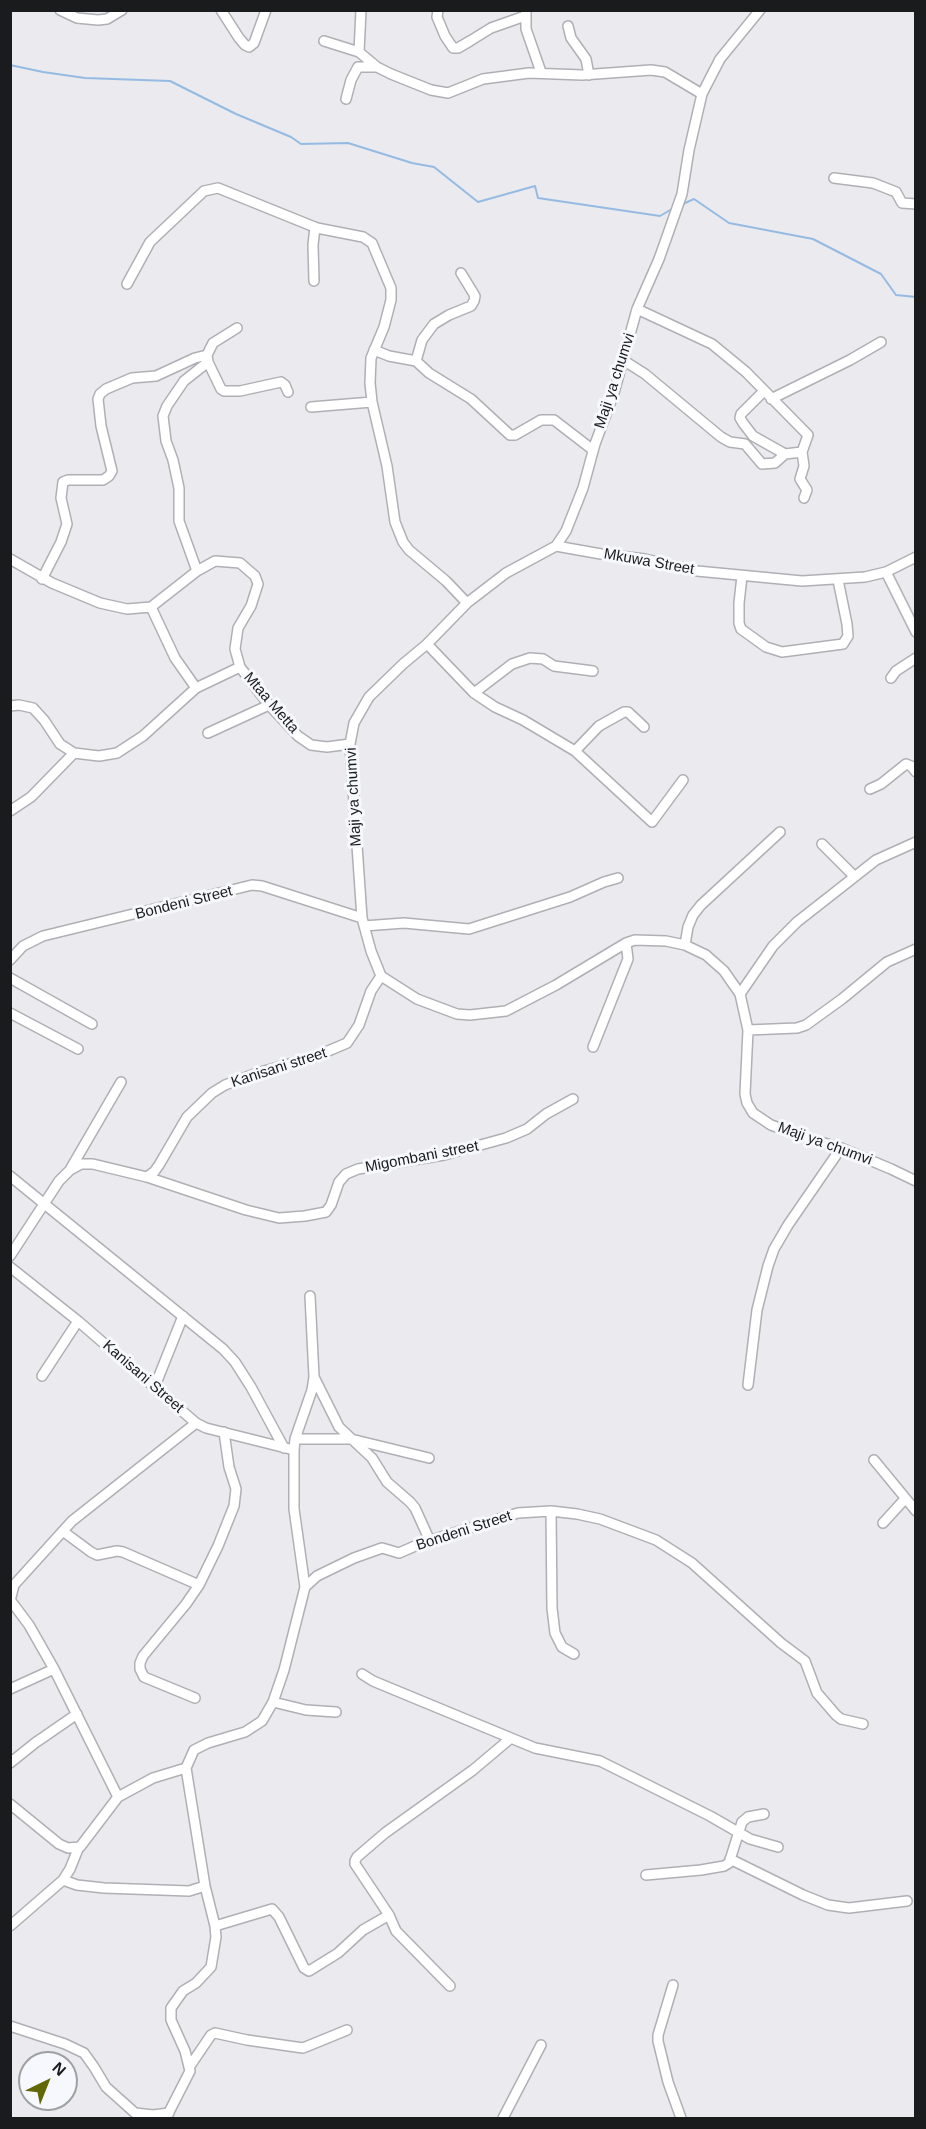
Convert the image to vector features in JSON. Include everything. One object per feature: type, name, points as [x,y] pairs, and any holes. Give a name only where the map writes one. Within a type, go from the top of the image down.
[{"type":"street","points":[[60,10],[77,18],[98,20],[108,19],[122,10]]},
{"type":"street","points":[[221,10],[239,38],[247,46],[252,46],[254,43],[266,10]]},
{"type":"street","points":[[359,52],[361,10]]},
{"type":"street","points":[[438,10],[437,16],[453,48],[458,48],[491,28],[525,13],[530,45],[540,72]]},
{"type":"street","name":"Maji ya chumvi","points":[[756,11],[720,59],[702,94],[682,194],[659,259],[637,309],[573,515],[556,546],[506,573],[467,603],[427,644],[369,697],[354,723],[350,744],[363,922],[381,976],[417,999],[457,1014],[480,1015],[506,1011],[635,940],[666,941],[685,945],[706,955],[724,971],[740,994],[748,1030],[745,1094],[753,1113],[771,1125],[841,1148],[915,1181]]},
{"type":"street","points":[[568,26],[572,38],[586,59],[589,75]]},
{"type":"street","points":[[324,41],[359,52],[376,67],[419,87],[448,93],[483,79],[540,72],[589,75],[658,70],[681,80],[702,94]]},
{"type":"street","points":[[346,99],[351,80],[358,67],[376,67]]},
{"type":"street","points":[[834,178],[873,183],[896,192],[902,203],[915,204]]},
{"type":"street","points":[[127,284],[150,242],[204,191],[218,188],[315,227],[363,237],[372,243],[391,288],[391,300],[370,369],[372,402],[387,466],[395,522],[409,550],[446,581],[467,603]]},
{"type":"street","points":[[314,281],[315,227]]},
{"type":"street","points":[[416,361],[422,340],[434,324],[471,306],[474,301],[475,296],[461,273]]},
{"type":"street","points":[[637,309],[712,344],[746,372],[808,435],[802,452],[804,466],[800,479],[807,490],[804,498]]},
{"type":"street","points":[[197,571],[179,521],[179,488],[166,441],[164,417],[167,406],[184,381],[207,358],[213,343],[237,328]]},
{"type":"street","points":[[771,399],[881,342]]},
{"type":"street","points":[[374,350],[388,356],[416,361],[429,373],[471,399],[510,435],[515,435],[542,420],[554,420],[593,450]]},
{"type":"street","points":[[42,579],[62,542],[67,524],[61,498],[63,482],[103,480],[112,471],[101,426],[98,399],[100,394],[106,388],[132,378],[156,376],[195,358],[207,358]]},
{"type":"street","points":[[207,358],[224,391],[240,391],[281,382],[288,392]]},
{"type":"street","points":[[623,360],[645,374],[721,437],[730,442],[745,444],[762,464],[775,463],[784,454]]},
{"type":"street","points":[[764,391],[741,414],[740,418],[753,436],[784,454],[802,452]]},
{"type":"street","points":[[311,407],[372,402]]},
{"type":"street","name":"Mkuwa Street","points":[[556,546],[645,559],[697,571],[802,581],[865,577],[886,572],[915,557]]},
{"type":"street","points":[[10,559],[42,579],[100,603],[127,609],[151,607],[175,658],[196,688]]},
{"type":"street","name":"Mtaa Metta","points":[[151,607],[197,571],[215,561],[231,561],[246,566],[255,576],[258,584],[256,594],[238,628],[235,649],[240,667],[269,705],[298,736],[311,745],[327,747],[350,744]]},
{"type":"street","points":[[886,572],[915,632]]},
{"type":"street","points":[[742,576],[739,603],[741,629],[766,647],[782,652],[843,644],[848,636],[838,580]]},
{"type":"street","points":[[427,644],[474,693],[575,751],[652,822],[683,780]]},
{"type":"street","points":[[891,678],[896,671],[915,657]]},
{"type":"street","points":[[474,693],[512,664],[530,658],[543,659],[554,666],[592,671]]},
{"type":"street","points":[[10,706],[33,708],[60,744],[74,753],[99,756],[117,753],[143,736],[196,688],[240,667]]},
{"type":"street","points":[[208,733],[269,705]]},
{"type":"street","points":[[575,751],[599,726],[624,712],[628,712],[644,727]]},
{"type":"street","points":[[10,811],[31,797],[74,753]]},
{"type":"street","points":[[870,789],[881,784],[906,764],[915,772]]},
{"type":"street","points":[[685,945],[688,927],[693,915],[701,905],[780,832]]},
{"type":"street","points":[[740,994],[779,939],[815,907],[876,860],[915,842]]},
{"type":"street","points":[[822,843],[854,876]]},
{"type":"street","points":[[363,922],[469,929],[570,897],[618,878]]},
{"type":"street","name":"Bondeni Street","points":[[10,960],[23,946],[43,936],[252,885],[268,888],[363,922]]},
{"type":"street","points":[[593,1047],[628,959],[626,943]]},
{"type":"street","points":[[748,1030],[797,1028],[806,1025],[887,962],[915,949]]},
{"type":"street","name":"Kanisani street","points":[[147,1177],[159,1166],[187,1117],[212,1093],[225,1085],[257,1073],[314,1058],[346,1043],[359,1025],[371,992],[381,976]]},
{"type":"street","points":[[10,978],[92,1024]]},
{"type":"street","points":[[10,1013],[78,1049]]},
{"type":"street","points":[[10,1256],[59,1181],[70,1170],[121,1082]]},
{"type":"street","name":"Migombani street","points":[[147,1177],[246,1210],[279,1218],[305,1216],[326,1212],[331,1205],[339,1182],[346,1174],[358,1169],[444,1155],[506,1138],[527,1129],[546,1114],[573,1099]]},
{"type":"street","points":[[748,1385],[757,1310],[774,1249],[841,1148]]},
{"type":"street","points":[[70,1170],[81,1164],[93,1164],[147,1177]]},
{"type":"street","points":[[10,1176],[223,1349],[235,1362],[289,1449],[294,1509],[305,1587],[296,1627],[273,1702],[262,1721],[245,1732],[208,1743],[194,1750],[186,1768],[205,1886],[215,1926],[215,1946],[211,1967],[196,1983],[183,1991],[171,2008],[171,2020],[190,2066]]},
{"type":"street","name":"Kanisani Street","points":[[10,1267],[78,1321],[196,1423],[206,1428],[289,1449]]},
{"type":"street","points":[[289,1449],[308,1404],[314,1377],[310,1296]]},
{"type":"street","points":[[155,1386],[183,1316]]},
{"type":"street","points":[[42,1376],[78,1321]]},
{"type":"street","points":[[314,1377],[339,1427],[372,1458],[387,1482],[415,1508],[430,1541]]},
{"type":"street","points":[[118,1797],[54,1669],[29,1625],[10,1601],[14,1585],[72,1521],[196,1423]]},
{"type":"street","points":[[195,1698],[144,1677],[140,1669],[143,1656],[199,1585],[218,1546],[236,1496],[224,1432]]},
{"type":"street","points":[[295,1439],[351,1439],[429,1458]]},
{"type":"street","points":[[874,1460],[915,1511]]},
{"type":"street","points":[[883,1523],[904,1500]]},
{"type":"street","points":[[551,1511],[552,1608],[555,1633],[562,1647],[573,1654]]},
{"type":"street","name":"Bondeni Street","points":[[305,1587],[317,1576],[354,1558],[382,1548],[399,1553],[518,1513],[551,1511],[600,1519],[656,1540],[692,1563],[781,1643],[805,1661],[818,1693],[836,1715],[841,1719],[863,1724]]},
{"type":"street","points":[[63,1532],[91,1552],[97,1554],[123,1552],[199,1585]]},
{"type":"street","points":[[10,1689],[54,1669]]},
{"type":"street","points":[[362,1674],[373,1681],[535,1748],[600,1761],[758,1842],[778,1847]]},
{"type":"street","points":[[273,1702],[306,1710],[336,1712]]},
{"type":"street","points":[[10,1763],[76,1714]]},
{"type":"street","points":[[450,1986],[396,1931],[389,1915],[355,1864],[355,1858],[385,1833],[473,1770],[511,1738]]},
{"type":"street","points":[[10,1926],[63,1880],[78,1849],[118,1797],[157,1776],[186,1768]]},
{"type":"street","points":[[10,1804],[54,1841],[68,1848],[78,1849]]},
{"type":"street","points":[[646,1875],[720,1868],[728,1864],[742,1822],[748,1817],[764,1814]]},
{"type":"street","points":[[730,1859],[828,1905],[849,1908],[907,1901]]},
{"type":"street","points":[[63,1880],[76,1885],[104,1888],[189,1891],[205,1886]]},
{"type":"street","points":[[215,1926],[272,1909],[279,1917],[305,1969],[309,1971],[338,1953],[363,1930],[389,1915]]},
{"type":"street","points":[[673,1985],[658,2041],[668,2082],[681,2118]]},
{"type":"street","points":[[10,2026],[65,2044],[84,2054],[106,2087],[135,2113],[168,2116],[188,2077],[190,2066],[215,2033],[303,2048],[347,2030]]},
{"type":"street","points":[[503,2118],[541,2045]]},
{"type":"waterway","points":[[10,65],[85,78],[170,81],[236,114],[291,137],[301,144],[348,143],[412,163],[434,167],[478,202],[535,186],[538,198],[660,216],[672,209]]},
{"type":"waterway","points":[[683,204],[694,199],[729,223],[813,239],[881,274],[896,295],[916,297]]}]
